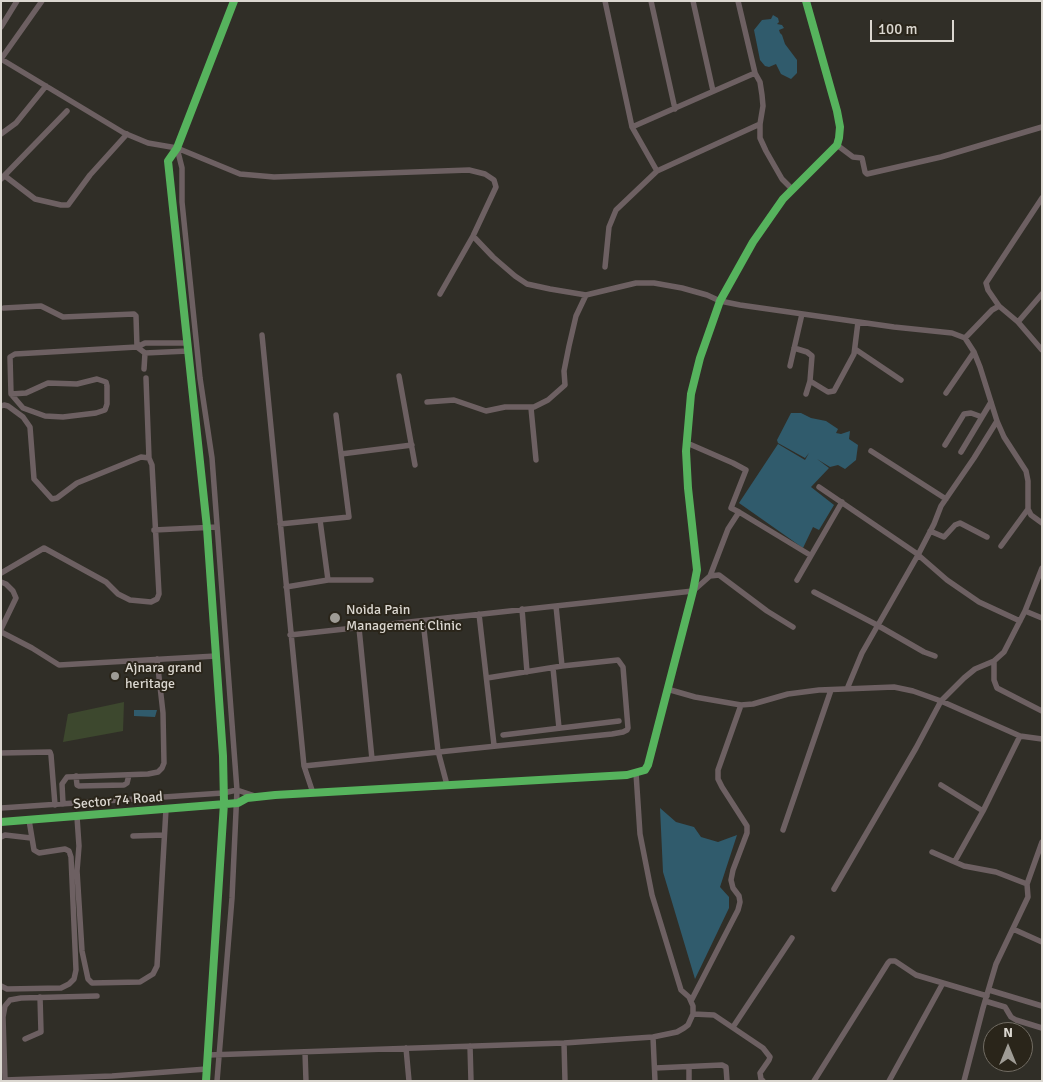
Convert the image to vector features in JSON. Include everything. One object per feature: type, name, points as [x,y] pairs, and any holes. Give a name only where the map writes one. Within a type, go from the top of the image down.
[{"type":"street","points":[[1,27],[17,1]]},
{"type":"street","points":[[42,1],[1,59],[127,134],[148,143],[177,148],[240,174],[274,176],[469,170],[485,174],[494,180],[496,188],[473,236],[440,294]]},
{"type":"street","points":[[206,1081],[224,803],[223,756],[207,528],[168,161],[177,148],[234,1]]},
{"type":"street","points":[[604,1],[632,127],[657,171]]},
{"type":"street","points":[[651,1],[675,109]]},
{"type":"street","points":[[693,1],[713,92]]},
{"type":"street","points":[[738,1],[755,73],[760,82],[764,106],[760,124],[760,138],[782,179],[792,189]]},
{"type":"street","points":[[238,803],[247,798],[257,796],[636,773],[645,770],[648,765],[693,592],[697,560],[688,488],[687,443],[689,411],[695,378],[705,343],[720,301],[758,234],[792,189],[837,145],[840,127],[837,111],[806,1]]},
{"type":"street","points":[[632,127],[755,73]]},
{"type":"street","points":[[1,134],[16,123],[46,86]]},
{"type":"street","points":[[67,111],[3,177],[36,199],[68,205],[90,175],[127,134]]},
{"type":"street","points":[[605,267],[609,227],[616,210],[657,171],[760,124]]},
{"type":"street","points":[[837,145],[853,157],[862,158],[867,174],[941,157],[1042,127]]},
{"type":"street","points":[[177,148],[182,168],[182,202],[199,368],[212,458],[238,803],[217,1081]]},
{"type":"street","points":[[1042,198],[986,283],[988,290],[999,306],[1018,322],[1042,350]]},
{"type":"street","points":[[473,236],[493,257],[527,284],[586,295],[636,283],[654,284],[708,294],[720,301],[740,305],[952,333],[965,338],[974,352],[1004,437],[1026,471],[1028,509],[1031,515],[1042,523]]},
{"type":"street","points":[[1018,322],[1042,294]]},
{"type":"street","points":[[427,402],[454,400],[486,411],[505,407],[531,408],[548,400],[565,385],[564,371],[576,316],[586,295]]},
{"type":"street","points":[[4,308],[41,306],[63,317],[134,314],[136,316],[137,348]]},
{"type":"street","points":[[965,338],[992,310],[999,306]]},
{"type":"street","points":[[790,366],[802,314]]},
{"type":"street","points":[[810,381],[828,392],[834,391],[852,359],[858,322]]},
{"type":"street","points":[[262,335],[304,766],[313,793]]},
{"type":"street","points":[[10,394],[26,393],[48,383],[77,384],[92,379],[103,380],[107,386],[107,404],[105,410],[96,413],[80,416],[46,416],[23,408],[10,394],[10,357],[16,354],[137,348],[145,343],[188,343]]},
{"type":"street","points":[[137,348],[145,353],[188,351]]},
{"type":"street","points":[[794,348],[807,352],[812,356],[810,381],[806,394]]},
{"type":"street","points":[[854,349],[901,380]]},
{"type":"street","points":[[946,393],[974,352]]},
{"type":"street","points":[[144,369],[145,353]]},
{"type":"street","points":[[399,376],[414,465]]},
{"type":"street","points":[[1,573],[44,548],[106,582],[118,594],[130,600],[151,602],[157,599],[152,464],[149,458],[146,378]]},
{"type":"street","points":[[961,452],[991,402]]},
{"type":"street","points":[[1,406],[8,406],[23,417],[30,427],[34,479],[52,499],[57,498],[77,482],[141,457],[149,458]]},
{"type":"street","points":[[531,408],[536,460]]},
{"type":"street","points":[[945,445],[964,414],[971,413],[982,418]]},
{"type":"street","points":[[280,524],[348,517],[336,415]]},
{"type":"street","points":[[847,689],[862,653],[918,555],[941,506],[997,420]]},
{"type":"street","points":[[687,443],[746,470],[731,508],[810,555]]},
{"type":"street","points":[[341,454],[412,445]]},
{"type":"street","points":[[871,451],[946,499]]},
{"type":"street","points":[[819,487],[918,555],[979,602],[1020,621]]},
{"type":"street","points":[[796,580],[842,502]]},
{"type":"street","points":[[1001,546],[1028,509]]},
{"type":"street","points":[[290,635],[693,592],[710,576],[728,529],[739,512]]},
{"type":"street","points":[[320,520],[328,580]]},
{"type":"street","points":[[930,531],[944,537],[955,525],[960,523],[987,537]]},
{"type":"street","points":[[154,530],[217,528]]},
{"type":"street","points":[[834,889],[916,748],[941,701],[964,678],[976,669],[994,661],[1004,652],[1025,611],[1042,568]]},
{"type":"street","points":[[710,576],[719,575],[767,611],[793,627]]},
{"type":"street","points":[[286,587],[328,580],[371,580]]},
{"type":"street","points":[[1,582],[13,591],[16,598],[1,631],[58,665],[216,656]]},
{"type":"street","points":[[814,592],[878,625],[924,652],[935,656]]},
{"type":"street","points":[[556,606],[562,666]]},
{"type":"street","points":[[522,610],[527,672]]},
{"type":"street","points":[[1025,611],[1042,618]]},
{"type":"street","points":[[479,614],[494,745]]},
{"type":"street","points":[[423,620],[438,751],[447,785]]},
{"type":"street","points":[[359,628],[372,759]]},
{"type":"street","points":[[63,804],[62,784],[67,777],[158,772],[164,763],[163,713],[157,659]]},
{"type":"street","points":[[304,766],[623,732],[628,728],[622,663],[618,660],[562,666],[487,678]]},
{"type":"street","points":[[994,661],[994,680],[997,688],[1042,711]]},
{"type":"street","points":[[553,668],[562,739]]},
{"type":"street","points":[[667,689],[695,697],[741,705],[753,704],[788,694],[894,686],[941,701],[1020,736],[1042,739]]},
{"type":"street","points":[[783,830],[831,690]]},
{"type":"street","points":[[691,1001],[738,910],[740,902],[731,880],[747,833],[747,826],[722,787],[718,779],[718,770],[741,705]]},
{"type":"street","points":[[503,735],[618,721]]},
{"type":"street","points":[[955,861],[983,811],[1020,736]]},
{"type":"street","points":[[1,753],[48,751],[51,755],[55,805]]},
{"type":"street","points":[[208,1056],[564,1043],[652,1037],[677,1032],[684,1028],[688,1025],[693,1014],[691,1001],[681,990],[652,895],[640,834],[636,773]]},
{"type":"street","points":[[76,776],[77,785],[79,786],[124,785],[127,783],[128,775]]},
{"type":"street","points":[[53,785],[62,784]]},
{"type":"street","points":[[941,785],[983,811]]},
{"type":"street","points":[[237,790],[257,796]]},
{"type":"street","name":"Sector 74 Road","points":[[1,808],[223,793],[237,790]]},
{"type":"street","name":"Sector 74 Road","points":[[1,822],[238,803]]},
{"type":"street","points":[[77,817],[79,846],[77,871],[82,951],[88,979],[92,983],[140,982],[153,974],[157,966],[166,810]]},
{"type":"street","points":[[1,986],[8,989],[61,988],[74,979],[76,970],[71,857],[69,851],[64,849],[39,853],[34,850],[29,820]]},
{"type":"street","points":[[1,837],[5,835],[31,838]]},
{"type":"street","points":[[133,836],[164,835]]},
{"type":"street","points":[[964,1081],[996,964],[1028,897],[1027,884],[1042,842]]},
{"type":"street","points":[[932,852],[964,866],[996,872],[1027,884]]},
{"type":"street","points":[[1013,928],[1042,942]]},
{"type":"street","points":[[733,1027],[792,938]]},
{"type":"street","points":[[814,1081],[890,961],[895,961],[916,975],[943,983],[987,995],[1042,1006]]},
{"type":"street","points":[[889,1081],[943,983]]},
{"type":"street","points":[[987,995],[1005,1007],[1011,1017],[1042,1028]]},
{"type":"street","points":[[97,996],[40,997],[10,1000],[5,1006],[3,1016],[5,1080],[112,1076],[207,1069]]},
{"type":"street","points":[[26,1039],[41,1032],[40,997]]},
{"type":"street","points":[[693,1014],[714,1015],[768,1053],[769,1060],[760,1073],[763,1081]]},
{"type":"street","points":[[652,1037],[655,1081]]},
{"type":"street","points":[[564,1043],[565,1081]]},
{"type":"street","points":[[470,1046],[471,1081]]},
{"type":"street","points":[[406,1048],[409,1081]]},
{"type":"street","points":[[305,1052],[306,1081]]},
{"type":"street","points":[[654,1068],[722,1065],[727,1070],[727,1081]]},
{"type":"street","points":[[689,1067],[689,1081]]},
{"type":"green space","points":[[124,702],[123,731],[63,742],[68,714]]},
{"type":"water","points":[[773,15],[778,18],[779,22],[777,24],[782,25],[784,28],[779,30],[780,33],[785,44],[797,60],[797,73],[791,79],[781,74],[776,64],[769,67],[765,66],[760,60],[754,30],[762,20],[771,19]]},
{"type":"water","points":[[791,413],[801,413],[811,418],[826,421],[838,429],[836,433],[841,434],[850,431],[849,439],[858,445],[856,460],[845,469],[838,465],[830,467],[817,459],[829,468],[811,487],[834,505],[819,530],[813,527],[803,548],[739,503],[778,444],[805,460],[809,453],[805,458],[778,443],[777,440]]},
{"type":"water","points":[[134,710],[157,710],[155,717],[134,716]]},
{"type":"water","points":[[660,808],[676,822],[694,827],[701,837],[718,842],[737,835],[720,887],[729,897],[729,908],[695,979],[663,872]]},
{"type":"cycle path","points":[[206,1081],[224,803],[223,756],[207,528],[168,161],[177,148],[234,1]]},
{"type":"cycle path","points":[[1,822],[238,803],[247,798],[275,795],[627,775],[645,770],[648,765],[697,570],[686,451],[691,394],[700,358],[720,301],[753,242],[783,199],[837,145],[839,138],[840,127],[837,111],[806,1]]},
{"type":"place","name":"Noida Pain Management Clinic","points":[[335,618]]},
{"type":"place","name":"Ajnara grand heritage","points":[[115,676]]}]
